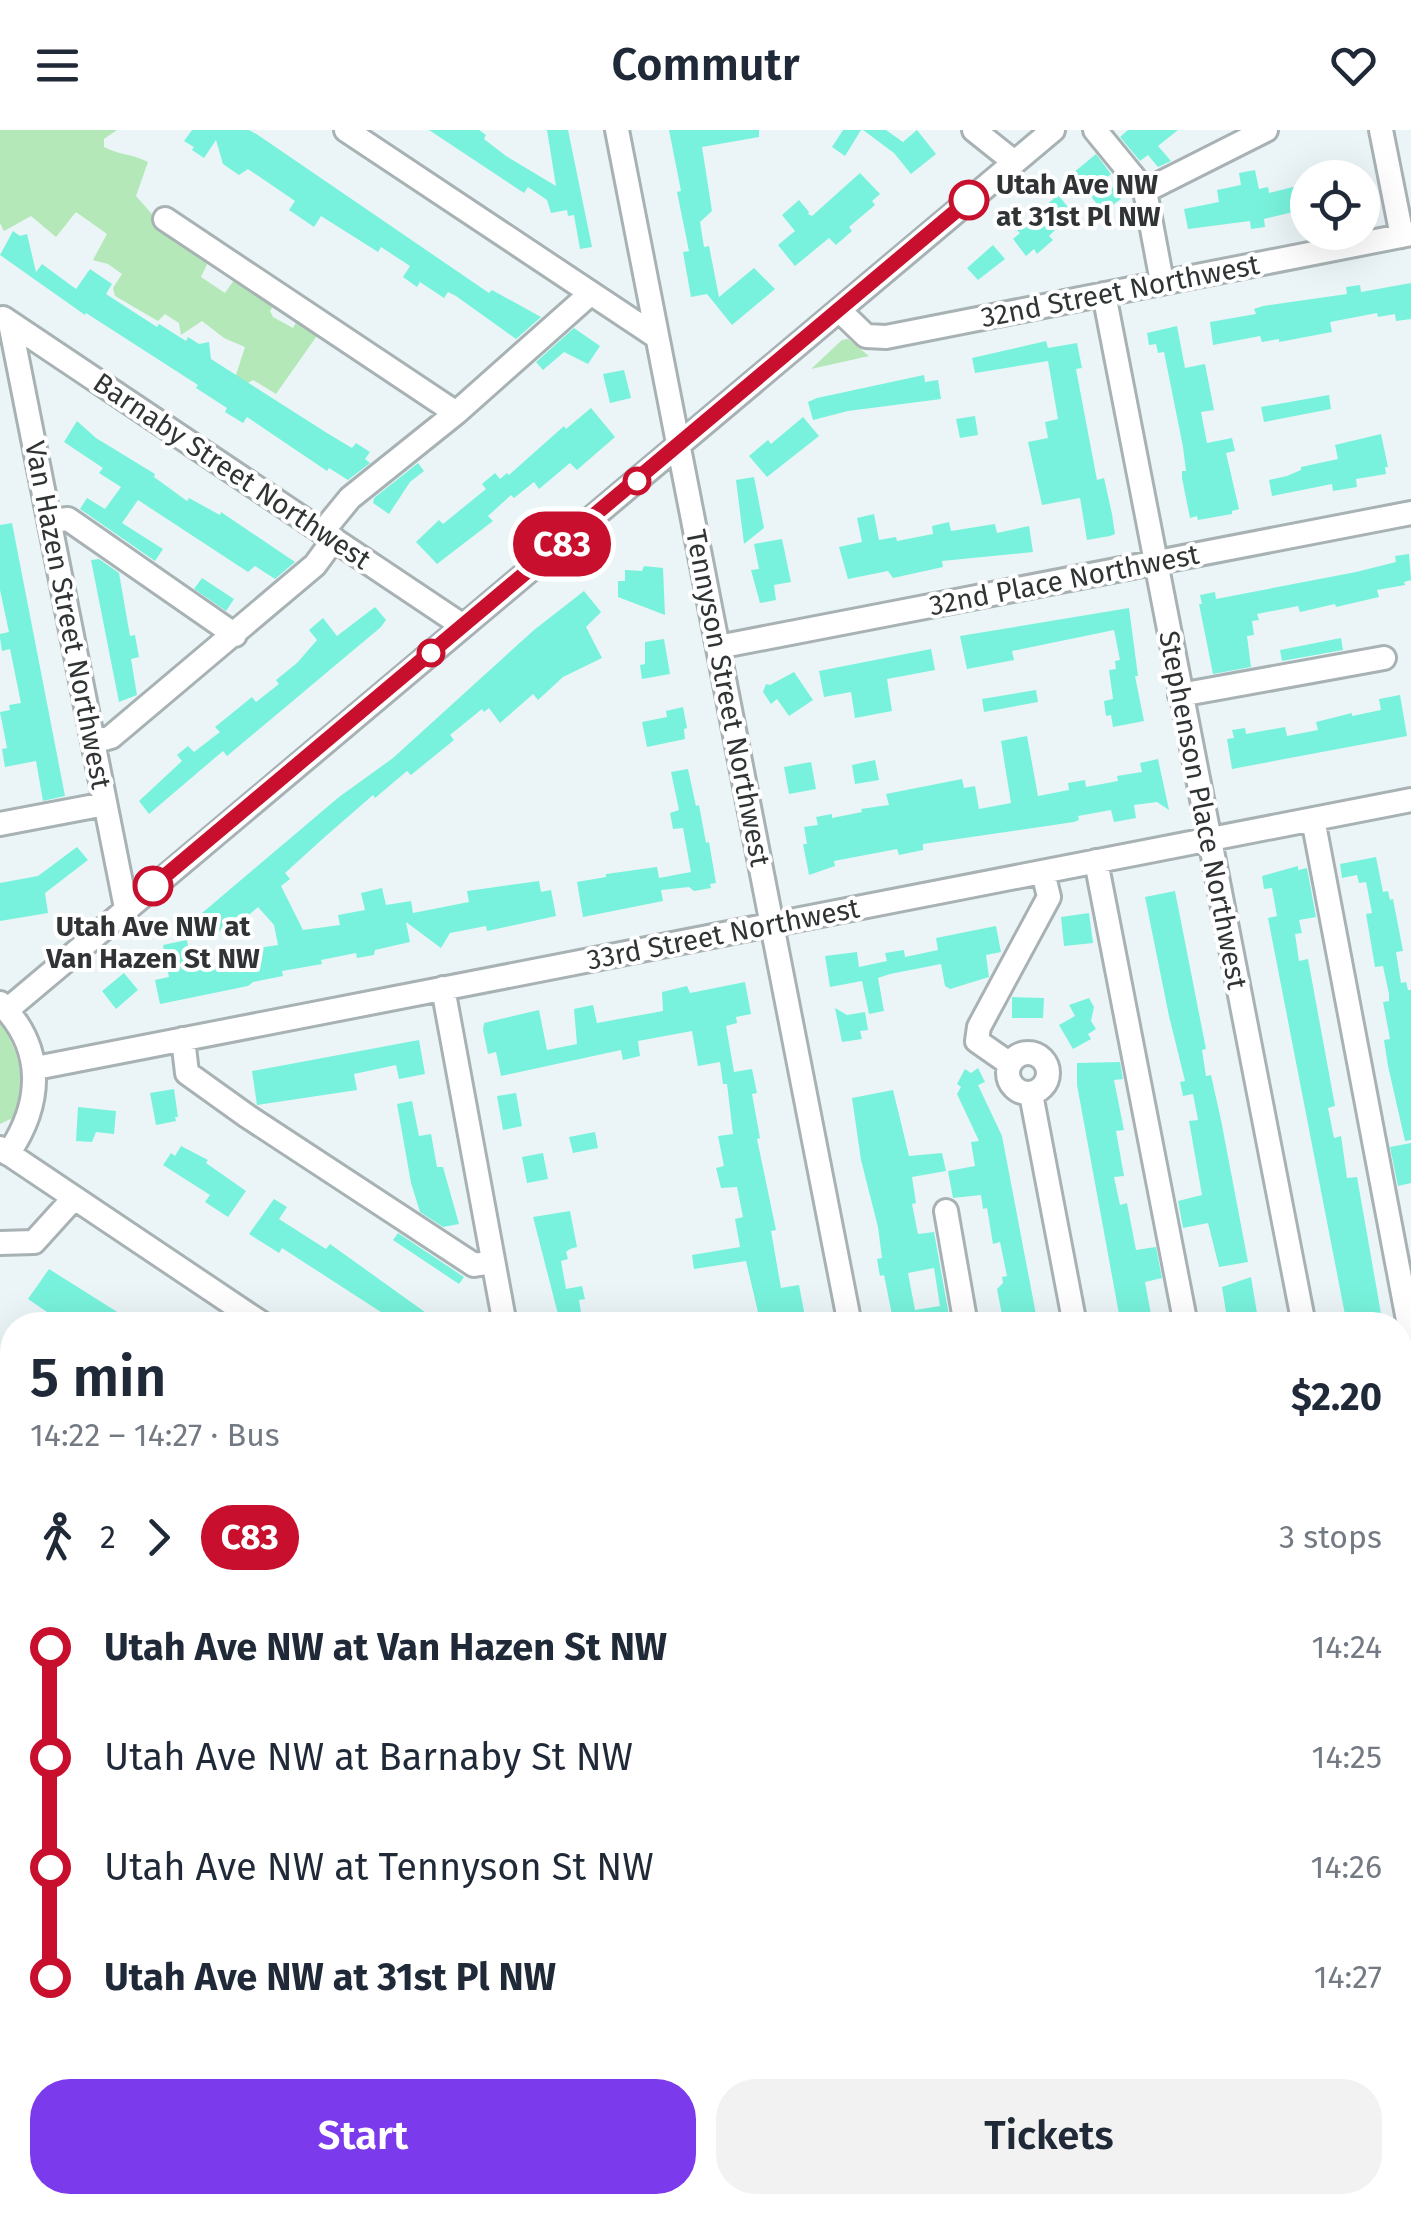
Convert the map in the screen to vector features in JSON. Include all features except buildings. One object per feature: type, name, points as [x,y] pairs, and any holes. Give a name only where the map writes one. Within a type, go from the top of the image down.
[{"type":"street","points":[[346,130],[657,337]]},
{"type":"street","name":"Tennyson Street Northwest","points":[[617,130],[847,1312]]},
{"type":"street","points":[[974,130],[1014,162]]},
{"type":"street","points":[[244,1312],[4,1151],[29,1118],[36,1068],[25,1035],[4,1006],[464,626],[1052,130]]},
{"type":"street","points":[[1094,130],[1146,191],[1162,282]]},
{"type":"street","points":[[1146,191],[1266,130]]},
{"type":"street","points":[[1381,130],[1406,235]]},
{"type":"street","points":[[165,219],[456,413]]},
{"type":"street","name":"32nd Street Northwest","points":[[839,310],[866,336],[874,338],[1406,235]]},
{"type":"street","points":[[93,742],[111,737],[315,564],[350,498],[456,413],[590,294]]},
{"type":"street","name":"Stephenson Place Northwest","points":[[1104,294],[1301,1312]]},
{"type":"street","name":"Van Hazen Street Northwest","points":[[5,319],[50,521],[126,908]]},
{"type":"street","name":"Barnaby Street Northwest","points":[[5,319],[464,626]]},
{"type":"street","name":"32nd Place Northwest","points":[[718,647],[1411,513]]},
{"type":"street","points":[[50,521],[68,519],[235,635]]},
{"type":"street","points":[[1180,696],[1384,658]]},
{"type":"street","name":"33rd Street Northwest","points":[[36,1068],[1411,800]]},
{"type":"street","points":[[0,824],[105,804]]},
{"type":"street","points":[[1313,819],[1406,1312]]},
{"type":"street","points":[[1096,861],[1183,1312]]},
{"type":"street","points":[[1010,1064],[977,1041],[978,1027],[1049,898],[1043,872]]},
{"type":"street","points":[[443,988],[503,1312]]},
{"type":"street","points":[[183,1039],[187,1073],[246,1116],[474,1265],[493,1262]]},
{"type":"street","points":[[1027,1053],[1045,1062],[1047,1082],[1031,1094],[1013,1088],[1008,1076],[1010,1064],[1027,1053]]},
{"type":"street","points":[[1031,1094],[1073,1312]]},
{"type":"street","points":[[0,1243],[34,1242],[74,1199]]},
{"type":"street","points":[[946,1211],[964,1312]]},
{"type":"green space","points":[[0,130],[117,130],[104,139],[104,147],[148,162],[136,196],[166,230],[210,258],[201,277],[225,293],[236,277],[276,302],[270,311],[273,317],[293,328],[299,317],[321,330],[276,394],[253,380],[240,387],[234,381],[245,347],[224,338],[202,321],[181,335],[179,323],[165,314],[158,321],[115,296],[113,288],[122,274],[93,260],[107,234],[76,212],[56,237],[31,216],[4,231],[0,223]]},
{"type":"green space","points":[[848,339],[869,356],[811,369],[842,340]]},
{"type":"green space","points":[[0,1022],[17,1056],[22,1090],[19,1115],[0,1124]]},
{"type":"bus line","name":"C83","points":[[153,886],[969,200]]},
{"type":"place","name":"Utah Ave NW at 31st Pl NW","points":[[969,200]]},
{"type":"place","name":"Utah Ave NW at Van Hazen St NW","points":[[153,886]]}]
